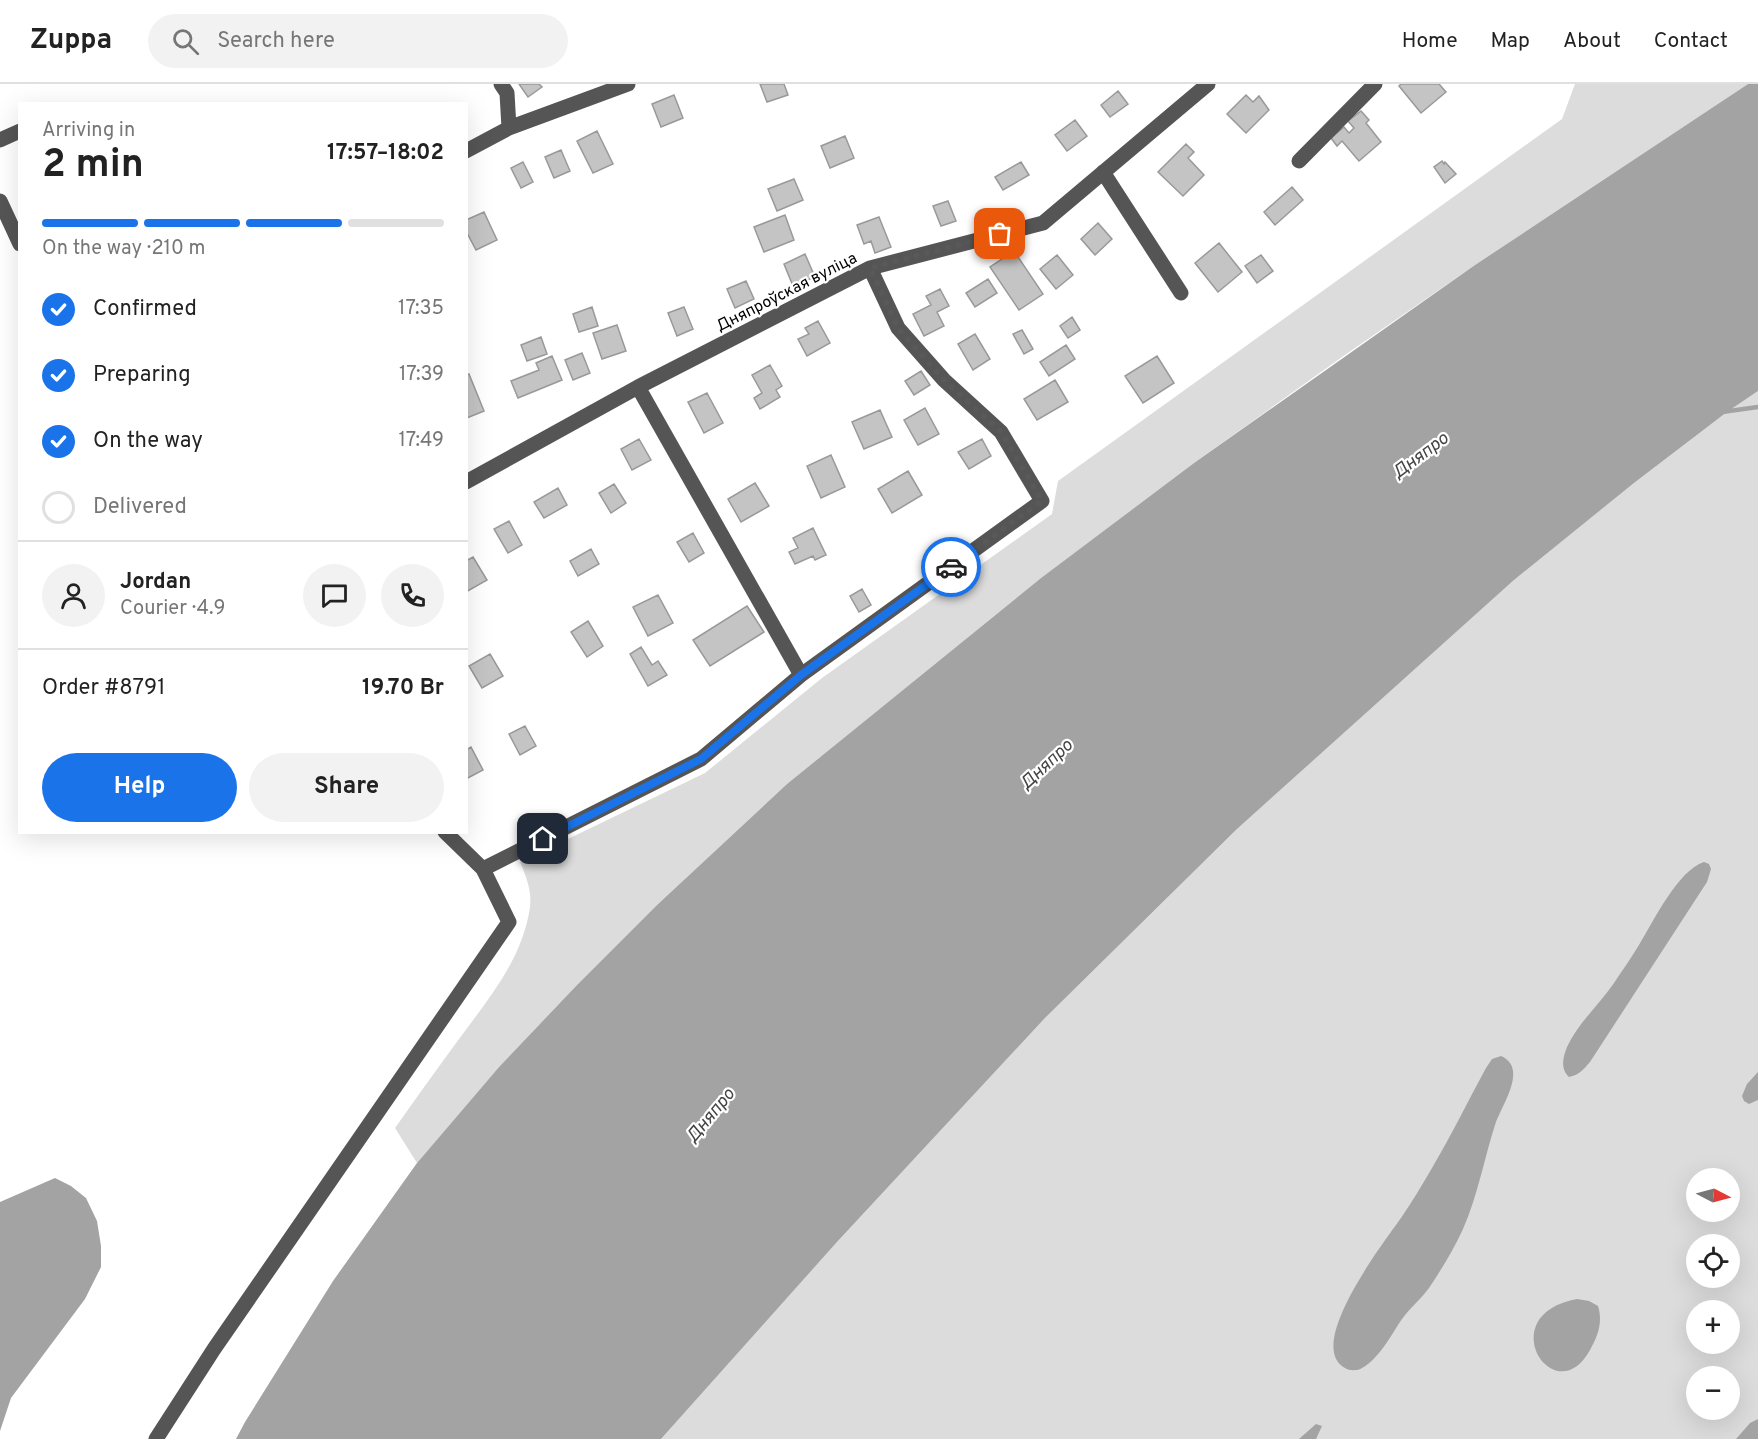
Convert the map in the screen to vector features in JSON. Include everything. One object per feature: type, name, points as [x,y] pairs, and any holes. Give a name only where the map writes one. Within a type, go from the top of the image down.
[{"type":"street","points":[[501,84],[507,93],[509,128]]},
{"type":"street","points":[[468,150],[509,128],[628,84]]},
{"type":"street","name":"Дняпроўская вуліца","points":[[468,481],[638,387],[870,268],[1043,223],[1208,84]]},
{"type":"street","points":[[1299,160],[1375,84]]},
{"type":"street","points":[[0,140],[18,132]]},
{"type":"street","points":[[1103,172],[1181,293]]},
{"type":"street","points":[[0,201],[18,240]]},
{"type":"street","points":[[483,869],[701,759],[801,675],[1042,501],[1001,432],[944,380],[898,328],[870,268]]},
{"type":"street","points":[[638,387],[801,675]]},
{"type":"street","points":[[156,1439],[221,1340],[509,922],[483,869],[448,834]]},
{"type":"shaded area","points":[[1575,84],[1748,84],[1475,265],[1342,357],[1194,463],[1041,578],[787,784],[657,905],[499,1067],[417,1163],[395,1128],[494,991],[513,959],[530,907],[529,889],[520,862],[705,773],[822,678],[1052,514],[1058,481],[1562,119]]},
{"type":"shaded area","points":[[1758,391],[1758,1439],[661,1439],[837,1242],[1045,1018],[1237,829],[1514,580],[1634,483]]},
{"type":"water","name":"Дняпро","points":[[1748,84],[1758,84],[1758,391],[1634,483],[1514,580],[1237,829],[1045,1018],[837,1242],[661,1439],[236,1439],[333,1281],[417,1163],[499,1067],[577,985],[657,905],[787,784],[1041,578],[1194,463],[1475,265]]},
{"type":"water","points":[[1704,862],[1709,864],[1711,869],[1707,882],[1590,1062],[1581,1072],[1569,1077],[1564,1070],[1563,1063],[1572,1038],[1614,983],[1676,886],[1694,867]]},
{"type":"water","points":[[1501,1056],[1509,1062],[1513,1069],[1511,1088],[1495,1125],[1473,1203],[1459,1237],[1429,1288],[1402,1319],[1379,1353],[1360,1369],[1347,1369],[1335,1356],[1334,1339],[1340,1317],[1351,1294],[1424,1181],[1486,1068],[1492,1059]]},
{"type":"water","points":[[1758,1072],[1758,1100],[1749,1104],[1742,1096],[1747,1084]]},
{"type":"water","points":[[55,1178],[71,1186],[86,1198],[97,1221],[101,1246],[101,1267],[85,1299],[11,1398],[0,1431],[0,1202]]},
{"type":"water","points":[[1577,1299],[1589,1301],[1598,1306],[1599,1329],[1590,1350],[1576,1367],[1561,1371],[1548,1366],[1538,1354],[1534,1339],[1537,1323],[1551,1308]]},
{"type":"water","points":[[1758,1419],[1758,1439],[1736,1439],[1750,1423]]},
{"type":"water","points":[[1316,1424],[1322,1426],[1316,1439],[1299,1439]]},
{"type":"building","points":[[519,84],[539,84],[542,87],[528,97]]},
{"type":"building","points":[[760,84],[784,84],[788,95],[767,102]]},
{"type":"building","points":[[1401,84],[1439,84],[1446,92],[1421,113],[1399,86]]},
{"type":"building","points":[[1118,91],[1128,104],[1110,117],[1101,105]]},
{"type":"building","points":[[674,95],[683,118],[661,127],[652,104]]},
{"type":"building","points":[[1246,95],[1253,102],[1259,96],[1269,110],[1246,133],[1227,114]]},
{"type":"building","points":[[1361,111],[1369,120],[1366,123],[1381,142],[1359,161],[1342,141],[1337,146],[1331,138],[1344,127],[1349,133],[1354,128],[1348,121]]},
{"type":"building","points":[[1075,120],[1087,136],[1067,151],[1055,135]]},
{"type":"building","points":[[597,131],[613,164],[593,173],[577,141]]},
{"type":"building","points":[[845,136],[854,158],[830,168],[821,146]]},
{"type":"building","points":[[1186,144],[1194,152],[1188,158],[1204,175],[1183,196],[1158,172]]},
{"type":"building","points":[[561,150],[570,171],[554,178],[545,157]]},
{"type":"building","points":[[1442,161],[1456,174],[1445,183],[1434,167]]},
{"type":"building","points":[[523,162],[533,182],[521,188],[511,168]]},
{"type":"building","points":[[1021,162],[1029,175],[1003,190],[995,177]]},
{"type":"building","points":[[794,179],[803,200],[777,211],[768,189]]},
{"type":"building","points":[[1292,187],[1303,200],[1275,225],[1264,212]]},
{"type":"building","points":[[948,201],[956,221],[941,226],[933,206]]},
{"type":"building","points":[[484,212],[497,240],[476,250],[468,235],[468,219]]},
{"type":"building","points":[[785,215],[794,240],[764,252],[754,227]]},
{"type":"building","points":[[879,217],[891,247],[875,253],[871,241],[864,244],[857,225]]},
{"type":"building","points":[[1098,223],[1112,239],[1095,255],[1081,239]]},
{"type":"building","points":[[1219,243],[1242,272],[1218,292],[1195,263]]},
{"type":"building","points":[[1014,251],[1043,294],[1019,310],[990,267]]},
{"type":"building","points":[[805,254],[815,277],[793,286],[784,264]]},
{"type":"building","points":[[1057,255],[1073,275],[1056,289],[1040,269]]},
{"type":"building","points":[[1261,255],[1273,271],[1257,283],[1245,266]]},
{"type":"building","points":[[988,279],[997,293],[975,307],[966,293]]},
{"type":"building","points":[[746,281],[754,299],[735,308],[727,289]]},
{"type":"building","points":[[940,289],[949,306],[937,312],[944,326],[924,336],[913,314],[931,305],[926,296]]},
{"type":"building","points":[[592,307],[598,326],[579,332],[573,314]]},
{"type":"building","points":[[684,307],[693,329],[677,336],[668,313]]},
{"type":"building","points":[[1072,317],[1080,330],[1068,338],[1060,326]]},
{"type":"building","points":[[818,321],[830,343],[807,356],[798,339],[809,334],[805,328]]},
{"type":"building","points":[[617,325],[626,351],[602,359],[593,333]]},
{"type":"building","points":[[1022,330],[1033,349],[1024,354],[1013,334]]},
{"type":"building","points":[[975,334],[990,359],[973,370],[958,344]]},
{"type":"building","points":[[541,337],[547,354],[527,361],[521,345]]},
{"type":"building","points":[[1066,345],[1075,359],[1049,376],[1040,362]]},
{"type":"building","points":[[582,353],[590,373],[573,380],[565,360]]},
{"type":"building","points":[[552,356],[562,380],[518,398],[511,381],[539,370],[536,363]]},
{"type":"building","points":[[1157,356],[1174,383],[1143,403],[1125,376]]},
{"type":"building","points":[[770,365],[782,386],[776,390],[780,397],[760,409],[754,398],[762,393],[752,375]]},
{"type":"building","points":[[921,371],[930,385],[914,395],[905,381]]},
{"type":"building","points":[[468,374],[484,411],[468,418]]},
{"type":"building","points":[[1055,380],[1068,402],[1037,420],[1024,399]]},
{"type":"building","points":[[707,393],[723,423],[704,433],[688,402]]},
{"type":"building","points":[[925,408],[939,434],[918,445],[904,420]]},
{"type":"building","points":[[880,410],[892,437],[864,449],[852,422]]},
{"type":"building","points":[[639,439],[651,460],[632,470],[621,449]]},
{"type":"building","points":[[982,439],[991,456],[969,469],[958,452]]},
{"type":"building","points":[[831,455],[845,487],[821,498],[807,466]]},
{"type":"building","points":[[908,471],[922,495],[892,513],[878,489]]},
{"type":"building","points":[[755,483],[769,506],[741,522],[728,499]]},
{"type":"building","points":[[614,484],[626,503],[611,513],[599,493]]},
{"type":"building","points":[[558,488],[567,505],[544,518],[534,502]]},
{"type":"building","points":[[509,521],[522,545],[508,553],[494,529]]},
{"type":"building","points":[[813,528],[826,555],[815,560],[813,556],[795,564],[789,552],[798,548],[793,538]]},
{"type":"building","points":[[693,533],[704,553],[689,562],[677,542]]},
{"type":"building","points":[[591,549],[599,564],[578,576],[570,561]]},
{"type":"building","points":[[473,557],[487,580],[468,591],[468,560]]},
{"type":"building","points":[[862,589],[871,605],[859,612],[850,596]]},
{"type":"building","points":[[658,595],[673,623],[648,636],[633,607]]},
{"type":"building","points":[[747,606],[764,632],[710,666],[693,640]]},
{"type":"building","points":[[588,621],[603,646],[587,657],[571,632]]},
{"type":"building","points":[[641,647],[652,665],[658,661],[667,675],[648,686],[630,654]]},
{"type":"building","points":[[490,654],[503,676],[482,688],[469,666]]},
{"type":"building","points":[[525,726],[536,746],[520,755],[509,734]]},
{"type":"building","points":[[471,747],[483,770],[468,778],[468,749]]},
{"type":"waterway","points":[[1722,412],[1758,407]]},
{"type":"way so far","points":[[951,567],[1042,501],[1001,432],[944,380],[898,328],[870,268],[1000,234]]},
{"type":"route","points":[[543,839],[701,759],[801,675],[951,567]]}]
